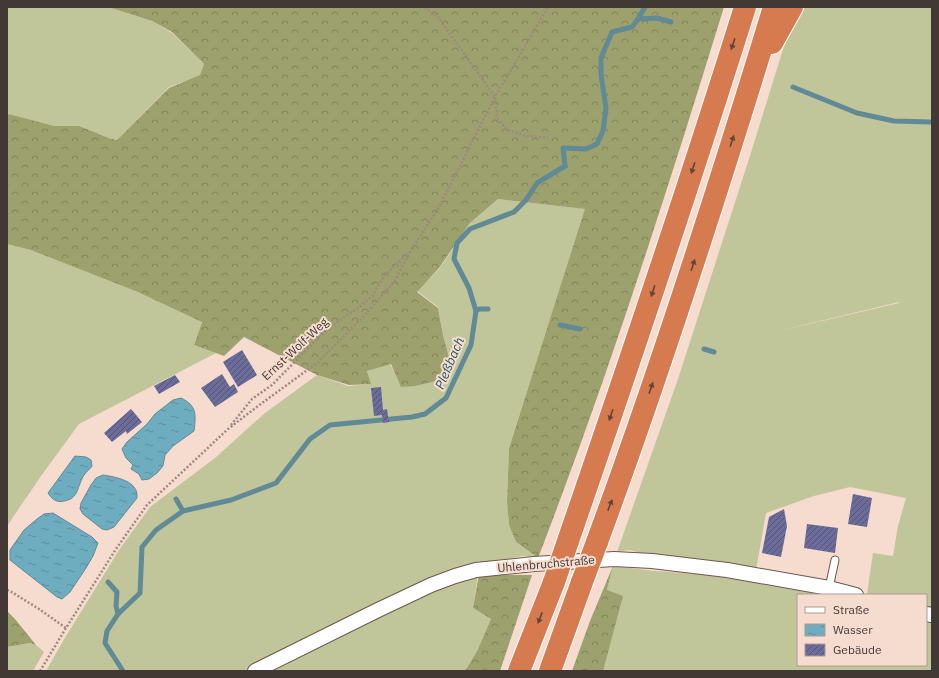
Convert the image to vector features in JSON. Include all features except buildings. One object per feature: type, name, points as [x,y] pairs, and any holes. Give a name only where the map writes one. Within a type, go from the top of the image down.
[{"type":"highway","points":[[520,671],[554,582],[607,427],[667,249],[745,7]]},
{"type":"highway","points":[[550,671],[626,464],[682,296],[774,7]]},
{"type":"highway","points":[[751,81],[792,7]]},
{"type":"street","name":"Uhlenbruchstraße","points":[[259,670],[424,588],[476,570],[534,564],[614,559],[652,561],[727,570],[830,588],[852,594]]},
{"type":"lane","points":[[830,588],[835,560]]},
{"type":"path","points":[[425,7],[438,17],[495,97],[497,118],[506,129],[526,136],[548,138]]},
{"type":"path","points":[[40,671],[116,549],[147,505],[228,429],[317,363],[363,317],[394,282],[410,252],[439,207],[495,97],[548,7]]},
{"type":"path","name":"Ernst-Wolf-Weg","points":[[228,429],[252,399],[272,385],[327,329],[374,295],[384,276],[410,252]]},
{"type":"path","points":[[8,590],[66,628]]},
{"type":"green space","points":[[7,7],[108,7],[152,21],[172,33],[204,64],[200,76],[169,87],[117,140],[79,126],[53,126],[9,114],[7,115]]},
{"type":"green space","points":[[108,7],[724,7],[681,146],[613,353],[538,558],[516,542],[509,525],[507,502],[509,448],[585,209],[498,199],[470,223],[439,268],[417,292],[438,308],[443,335],[451,364],[436,381],[415,386],[401,387],[391,364],[367,371],[371,384],[349,385],[317,375],[244,337],[224,356],[194,345],[202,322],[138,292],[31,250],[7,244],[7,116],[9,114],[54,126],[79,126],[117,140],[169,88],[200,75],[204,64],[172,32],[152,21]]},
{"type":"green space","points":[[797,7],[932,7],[932,611],[927,609],[927,594],[867,594],[873,553],[893,556],[898,526],[906,498],[850,487],[814,496],[766,513],[756,570],[636,555],[637,552],[629,550],[617,552],[678,379]],"holes":[[[899,302],[899,303],[766,334]]]},
{"type":"green space","points":[[498,199],[586,209],[509,447],[507,502],[509,524],[516,542],[536,557],[522,556],[461,570],[243,671],[46,671],[119,550],[150,507],[215,458],[265,413],[317,375],[348,386],[370,384],[367,371],[390,364],[402,387],[436,381],[451,363],[443,335],[438,307],[417,291],[439,269],[471,222]]},
{"type":"green space","points":[[7,244],[32,250],[139,292],[202,321],[194,345],[216,353],[79,424],[7,526]]},
{"type":"green space","points":[[613,566],[655,571],[726,576],[818,594],[797,594],[797,666],[927,666],[927,620],[932,621],[932,671],[603,671],[607,590]]},
{"type":"green space","points":[[613,566],[607,590],[623,596],[603,671],[572,671],[590,621]]},
{"type":"green space","points":[[478,574],[473,608],[491,619],[477,651],[465,671],[273,671],[282,663],[403,602]]},
{"type":"green space","points":[[479,574],[532,575],[500,671],[465,671],[477,651],[491,619],[473,608]]},
{"type":"green space","points":[[7,611],[36,645],[30,643],[7,647]]},
{"type":"green space","points":[[30,643],[36,645],[44,652],[33,671],[7,671],[7,647]]},
{"type":"water","points":[[181,398],[193,407],[195,415],[194,431],[173,446],[165,455],[163,466],[157,473],[149,479],[142,480],[139,474],[131,469],[133,465],[126,458],[122,449],[155,414],[173,400]]},
{"type":"water","points":[[75,456],[86,457],[91,460],[92,466],[84,475],[75,495],[72,498],[64,501],[56,501],[48,493]]},
{"type":"water","points":[[103,475],[126,481],[131,484],[137,492],[137,498],[114,527],[107,530],[102,529],[83,514],[80,509],[81,503],[91,485],[96,478]]},
{"type":"water","points":[[53,513],[92,537],[98,543],[86,568],[70,592],[62,599],[57,597],[10,560],[10,550],[24,530],[44,514]]},
{"type":"waterway","name":"Pleßbach","points":[[123,671],[105,643],[107,631],[118,614],[140,593],[142,547],[156,530],[183,511],[231,500],[276,483],[310,439],[330,425],[412,417],[425,414],[446,398],[471,345],[476,311],[469,288],[454,259],[457,243],[470,229],[514,212],[526,200],[537,183],[565,166],[563,148],[586,149],[597,144],[603,131],[606,108],[601,75],[601,58],[612,32],[632,27],[645,7]]},
{"type":"waterway","points":[[638,19],[657,18],[671,22]]},
{"type":"waterway","points":[[793,87],[857,113],[894,121],[931,122]]},
{"type":"waterway","points":[[476,311],[479,309],[488,309]]},
{"type":"waterway","points":[[560,325],[580,329]]},
{"type":"waterway","points":[[704,349],[714,352]]},
{"type":"waterway","points":[[176,499],[183,511]]},
{"type":"waterway","points":[[108,582],[117,592],[116,606],[118,614]]}]
